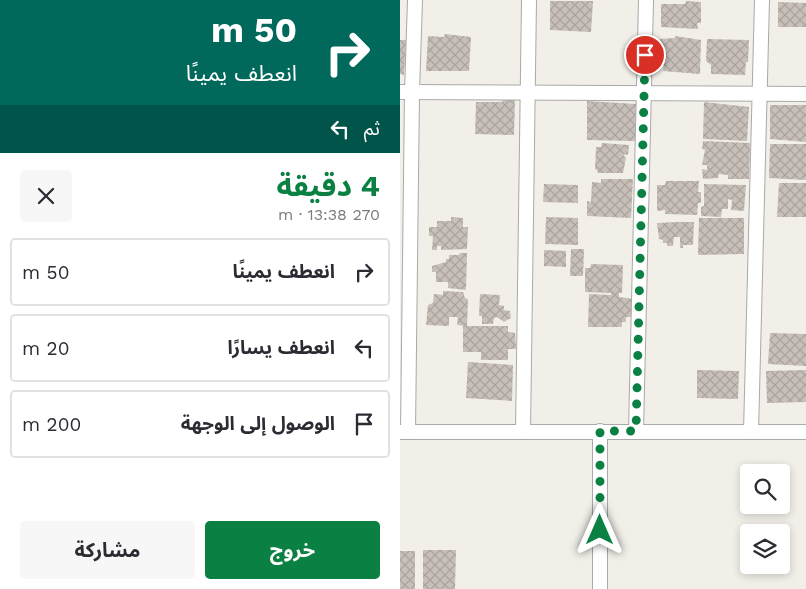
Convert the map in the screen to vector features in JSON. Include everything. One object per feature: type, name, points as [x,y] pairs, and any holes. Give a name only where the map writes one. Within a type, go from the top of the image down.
[{"type":"street","points":[[415,0],[406,92],[404,432],[806,432]]},
{"type":"street","points":[[523,432],[529,0]]},
{"type":"street","points":[[636,431],[646,0]]},
{"type":"street","points":[[751,432],[762,0]]},
{"type":"street","points":[[406,92],[806,94]]},
{"type":"street","points":[[600,431],[600,589]]},
{"type":"building","points":[[550,1],[593,1],[591,32],[550,30]]},
{"type":"building","points":[[686,1],[701,2],[701,23],[697,23],[698,29],[661,27],[661,4],[685,4]]},
{"type":"building","points":[[778,2],[806,3],[806,27],[778,27]]},
{"type":"building","points":[[445,34],[471,37],[469,71],[426,71],[428,36],[444,37]]},
{"type":"building","points":[[675,36],[701,40],[700,74],[663,71],[664,65],[659,60],[660,39],[675,38]]},
{"type":"building","points":[[707,39],[749,40],[748,62],[746,62],[745,75],[711,74],[711,65],[706,61]]},
{"type":"building","points":[[400,40],[406,40],[404,75],[400,74]]},
{"type":"building","points":[[503,100],[515,100],[514,135],[475,134],[476,102],[502,102]]},
{"type":"building","points":[[587,101],[636,104],[635,141],[587,140]]},
{"type":"building","points":[[704,102],[749,107],[747,141],[703,139]]},
{"type":"building","points":[[770,105],[806,105],[806,142],[770,139]]},
{"type":"building","points":[[703,141],[750,143],[749,179],[728,179],[728,175],[719,174],[718,178],[703,179],[702,169],[707,170],[707,165],[702,165],[705,150],[702,149]]},
{"type":"building","points":[[602,143],[629,145],[628,155],[623,154],[626,158],[623,173],[598,173],[595,169],[596,147],[601,147]]},
{"type":"building","points":[[770,144],[806,144],[806,180],[769,178]]},
{"type":"building","points":[[601,179],[633,179],[631,218],[587,216],[587,201],[591,202],[592,182],[601,183]]},
{"type":"building","points":[[666,181],[699,181],[698,192],[701,192],[701,203],[698,203],[697,215],[665,214],[665,210],[657,211],[657,185],[665,185]]},
{"type":"building","points":[[779,183],[806,183],[806,217],[777,217]]},
{"type":"building","points":[[544,184],[578,185],[578,203],[543,202]]},
{"type":"building","points":[[704,184],[746,185],[744,211],[731,210],[732,200],[728,199],[728,209],[722,209],[721,217],[701,216],[701,207],[704,206]]},
{"type":"building","points":[[451,217],[463,218],[463,227],[468,227],[467,249],[441,250],[441,246],[437,246],[437,250],[432,250],[433,236],[429,236],[429,227],[437,227],[437,221],[451,221]]},
{"type":"building","points":[[546,217],[578,218],[578,245],[545,244]]},
{"type":"building","points":[[699,218],[744,218],[744,254],[698,255]]},
{"type":"building","points":[[694,222],[693,245],[683,245],[683,248],[680,248],[680,237],[674,237],[673,246],[667,246],[667,243],[663,243],[663,240],[659,239],[657,223]]},
{"type":"building","points":[[571,249],[584,249],[583,276],[570,276]]},
{"type":"building","points":[[544,250],[566,251],[566,267],[544,266]]},
{"type":"building","points":[[460,253],[467,253],[466,290],[448,288],[448,282],[436,282],[436,272],[432,272],[432,266],[446,262],[446,259],[449,259],[449,255],[459,255]]},
{"type":"building","points":[[591,264],[623,265],[622,293],[619,293],[619,297],[633,299],[633,317],[626,317],[626,322],[622,322],[622,327],[588,327],[589,294],[611,295],[611,293],[585,292],[585,268],[590,268]]},
{"type":"building","points":[[443,291],[463,292],[465,298],[468,299],[467,326],[457,325],[458,317],[449,317],[449,326],[426,325],[428,305],[433,303],[434,294],[443,295]]},
{"type":"building","points":[[480,294],[500,295],[499,305],[504,306],[504,310],[510,311],[511,318],[504,322],[497,317],[494,318],[493,324],[482,324],[482,316],[479,316]]},
{"type":"building","points":[[463,326],[508,326],[508,332],[515,333],[516,349],[508,349],[508,360],[481,360],[481,352],[463,352]]},
{"type":"building","points":[[770,333],[806,334],[806,366],[768,364]]},
{"type":"building","points":[[468,362],[513,365],[512,401],[466,398]]},
{"type":"building","points":[[697,370],[739,371],[738,399],[697,398]]},
{"type":"building","points":[[806,370],[806,402],[767,403],[766,371]]},
{"type":"building","points":[[423,550],[456,550],[455,589],[423,589]]},
{"type":"building","points":[[400,551],[415,551],[415,589],[400,589]]},
{"type":"route","points":[[600,530],[600,431],[636,431],[645,55]]}]
